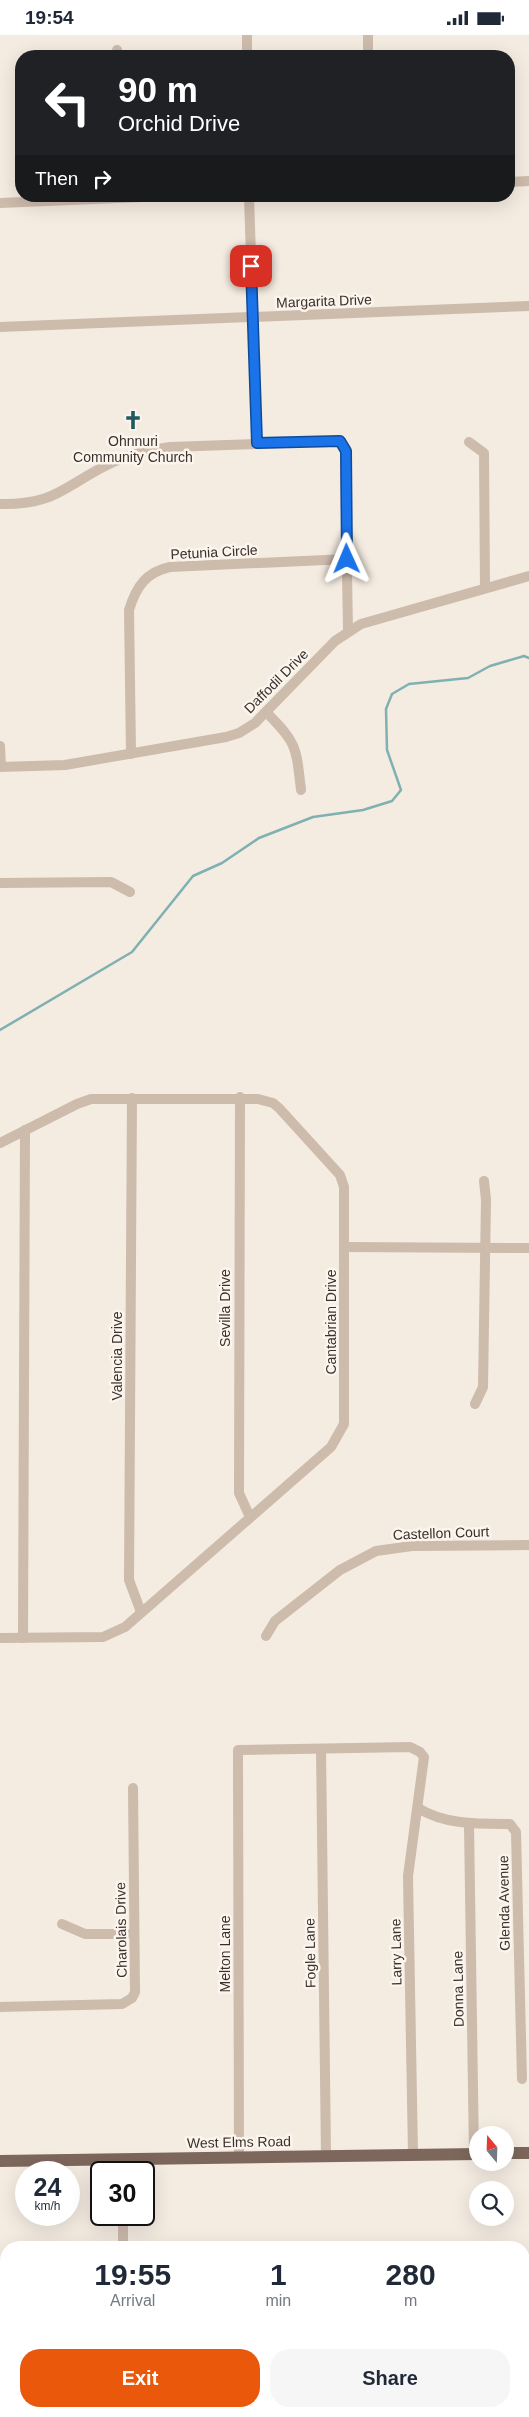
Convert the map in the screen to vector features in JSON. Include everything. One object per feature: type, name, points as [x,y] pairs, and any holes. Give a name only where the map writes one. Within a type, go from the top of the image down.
[{"type":"main road","points":[[514,2153],[529,2153]]},
{"type":"main road","name":"West Elms Road","points":[[0,2161],[469,2154]]},
{"type":"street","points":[[247,35],[247,50]]},
{"type":"street","points":[[368,35],[368,50]]},
{"type":"street","points":[[515,182],[529,181]]},
{"type":"street","points":[[0,203],[20,202]]},
{"type":"street","points":[[250,202],[257,443]]},
{"type":"street","name":"Margarita Drive","points":[[0,327],[529,306]]},
{"type":"street","points":[[0,503],[23,504],[49,498],[107,465],[155,449],[257,443],[340,441],[346,451],[348,631]]},
{"type":"street","points":[[469,442],[484,453],[485,588]]},
{"type":"street","name":"Petunia Circle","points":[[131,754],[129,610],[134,593],[146,578],[159,569],[170,567],[347,559]]},
{"type":"street","name":"Daffodil Drive","points":[[0,767],[47,767],[226,737],[247,728],[266,712],[348,631],[361,624],[529,576]]},
{"type":"street","points":[[266,712],[294,744],[301,790]]},
{"type":"street","points":[[0,746],[0,767]]},
{"type":"street","points":[[0,883],[111,882],[130,892]]},
{"type":"street","name":"Cantabrian Drive","points":[[0,1143],[77,1104],[91,1099],[240,1097],[258,1099],[272,1103],[279,1108],[340,1175],[344,1187],[344,1424],[331,1447],[125,1627],[103,1637],[0,1639]]},
{"type":"street","name":"Sevilla Drive","points":[[240,1097],[239,1493],[250,1517]]},
{"type":"street","name":"Valencia Drive","points":[[132,1098],[129,1580],[141,1612]]},
{"type":"street","points":[[23,1639],[25,1130]]},
{"type":"street","points":[[475,1404],[483,1387],[486,1200],[484,1181]]},
{"type":"street","points":[[344,1247],[529,1248]]},
{"type":"street","name":"Castellon Court","points":[[266,1636],[275,1621],[340,1570],[376,1551],[412,1546],[529,1545]]},
{"type":"street","name":"Larry Lane","points":[[321,1749],[410,1747],[420,1752],[424,1757],[408,1876],[413,2155]]},
{"type":"street","name":"Melton Lane","points":[[239,2157],[238,1750],[321,1749]]},
{"type":"street","name":"Fogle Lane","points":[[321,1749],[326,2156]]},
{"type":"street","name":"Charolais Drive","points":[[0,2007],[128,2002],[135,1992],[133,1788]]},
{"type":"street","name":"Glenda Avenue","points":[[418,1807],[428,1814],[469,1825],[510,1824],[516,1832],[522,2079]]},
{"type":"street","name":"Donna Lane","points":[[469,1825],[475,2126]]},
{"type":"street","points":[[62,1923],[85,1935],[134,1934]]},
{"type":"street","points":[[123,2226],[123,2241]]},
{"type":"waterway","points":[[0,1030],[132,952],[193,876],[222,863],[259,838],[313,817],[363,810],[392,801],[401,790],[387,750],[386,709],[392,694],[409,684],[468,678],[490,666],[524,656],[529,658]]},
{"type":"place","name":"Ohnnuri Community Church","points":[[133,420]]},
{"type":"route","points":[[251,266],[257,443],[340,441],[346,451],[347,559]]}]
